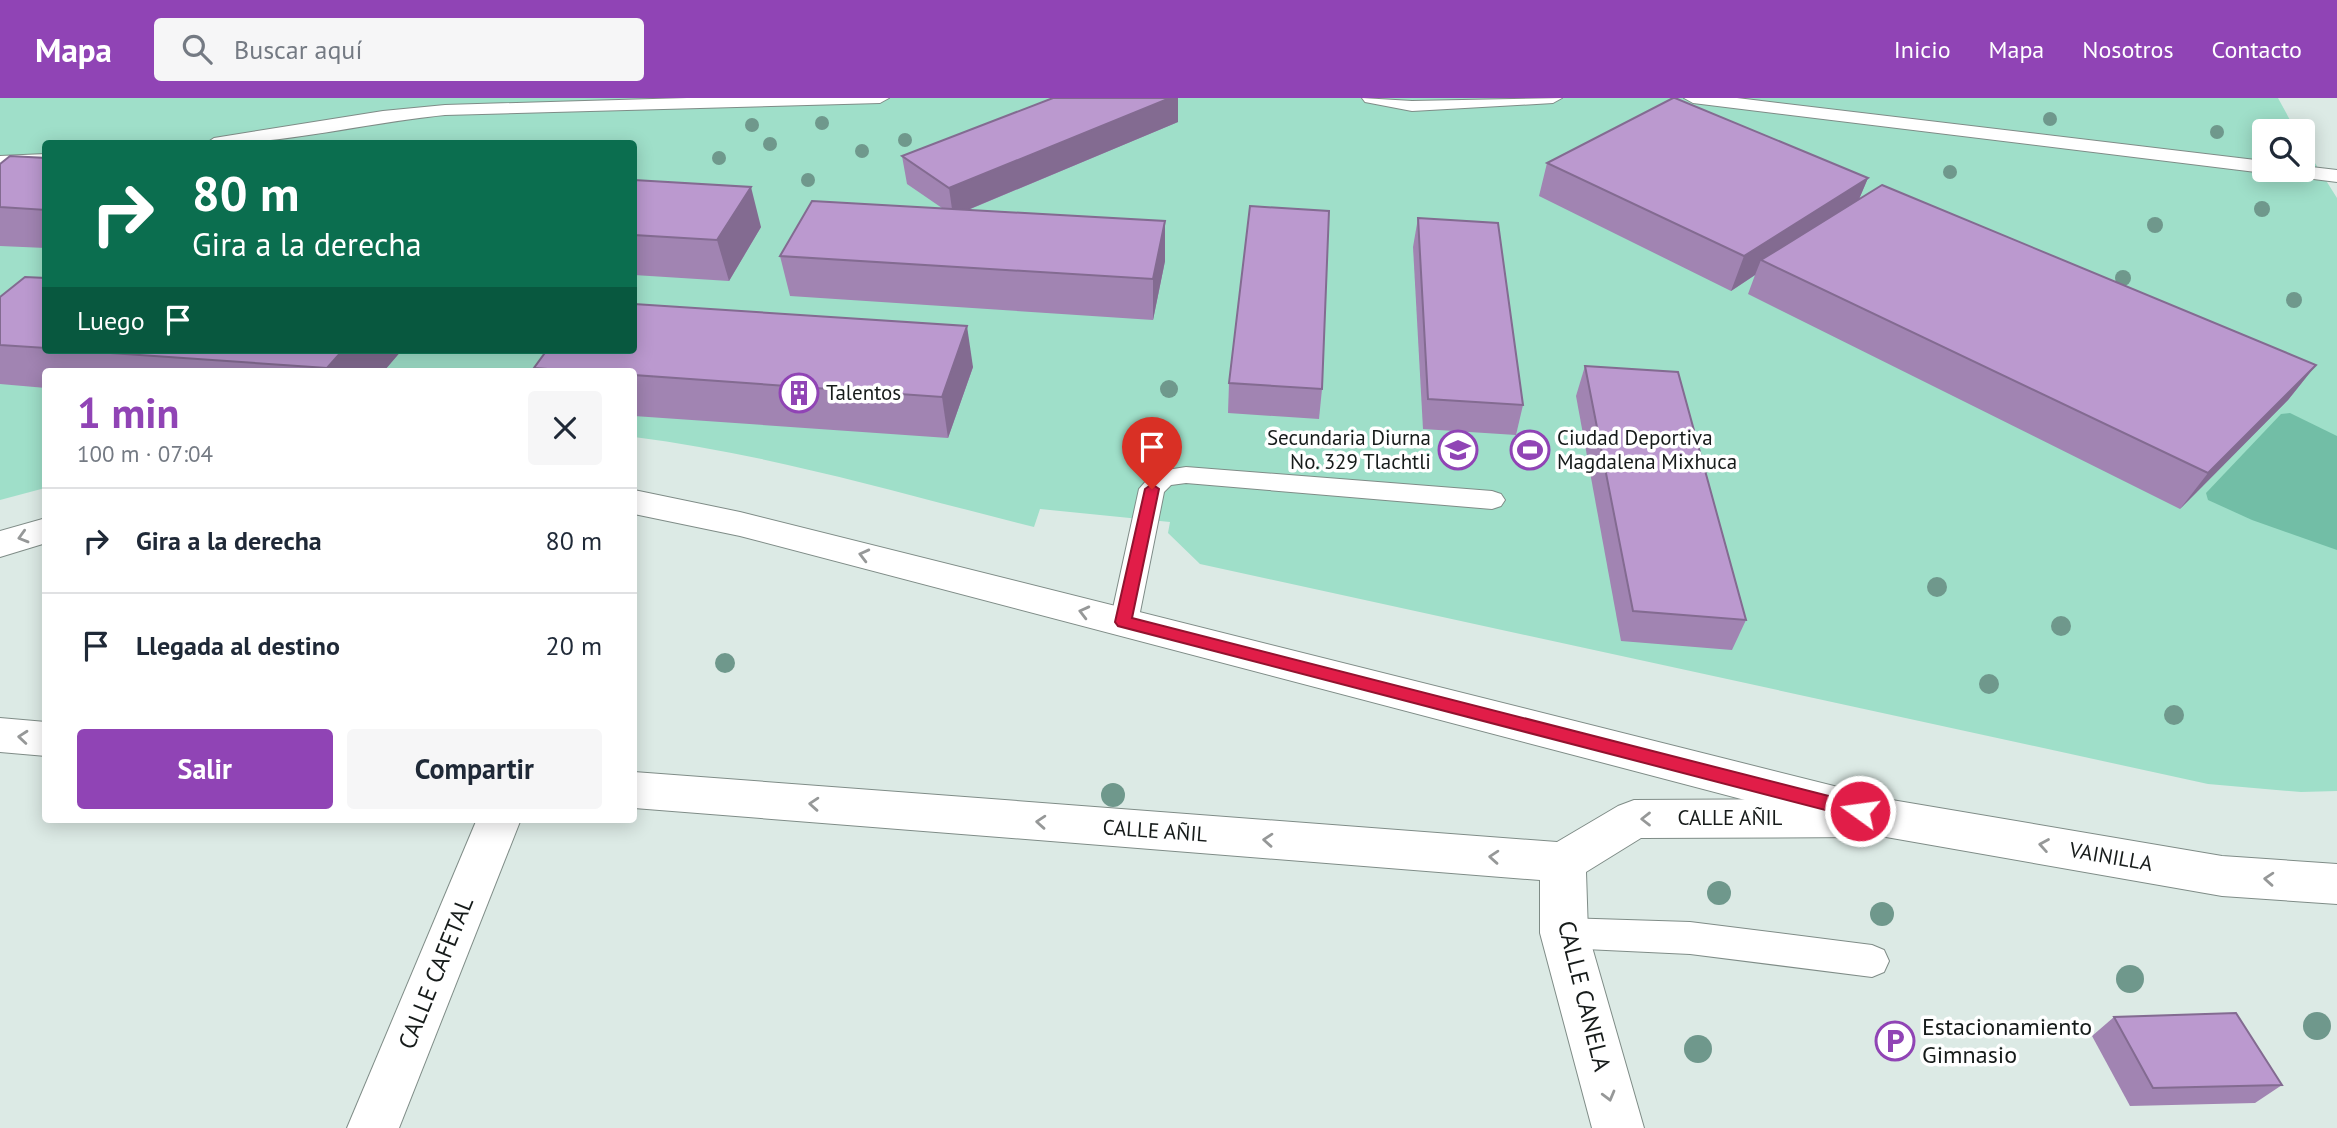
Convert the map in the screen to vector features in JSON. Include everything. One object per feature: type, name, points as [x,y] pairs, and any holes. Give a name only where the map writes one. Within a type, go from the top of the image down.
[{"type":"main road","name":"CALLE AÑIL","points":[[637,503],[740,524],[1886,818]]},
{"type":"main road","points":[[0,544],[42,531]]},
{"type":"main road","points":[[0,735],[42,739]]},
{"type":"main road","name":"CALLE AÑIL","points":[[637,790],[1563,862],[1634,819],[1886,818]]},
{"type":"main road","name":"VAINILLA","points":[[1886,818],[2222,876],[2337,884]]},
{"type":"main road","name":"CALLE CAFETAL","points":[[373,1128],[497,823]]},
{"type":"main road","name":"CALLE CANELA","points":[[1563,862],[1564,933],[1618,1128]]},
{"type":"lane","points":[[238,140],[383,116],[445,110],[880,98]]},
{"type":"lane","points":[[1371,98],[1412,106],[1437,106],[1553,98]]},
{"type":"lane","points":[[1693,98],[2252,166]]},
{"type":"lane","points":[[0,162],[42,160]]},
{"type":"lane","points":[[2315,173],[2337,176]]},
{"type":"lane","points":[[1124,622],[1152,489],[1163,478],[1186,475],[1492,500]]},
{"type":"lane","points":[[1564,933],[1690,938],[1872,961]]},
{"type":"shaded area","name":"Ciudad Deportiva Magdalena Mixhuca","points":[[0,98],[2278,98],[2289,119],[2252,119],[2252,182],[2315,182],[2315,163],[2337,198],[2337,791],[2301,792],[2208,784],[1200,564],[1168,533],[1170,522],[1040,509],[1034,527],[785,464],[637,437],[637,368],[42,368],[42,489],[0,500]]},
{"type":"shaded area","points":[[2290,413],[2337,436],[2337,550],[2252,520],[2208,500],[2206,493],[2281,414]]},
{"type":"building","points":[[1053,98],[1170,98],[949,188],[902,156]]},
{"type":"building","points":[[1673,98],[1868,178],[1744,256],[1547,163]]},
{"type":"building","points":[[10,156],[42,158],[42,210],[0,207],[0,164]]},
{"type":"building","points":[[637,180],[751,187],[717,240],[637,235]]},
{"type":"building","points":[[1882,185],[2316,365],[2208,473],[1761,260]]},
{"type":"building","points":[[812,201],[1165,221],[1153,279],[780,256]]},
{"type":"building","points":[[1250,206],[1329,211],[1322,389],[1229,383]]},
{"type":"building","points":[[1418,218],[1498,223],[1523,405],[1428,399]]},
{"type":"building","points":[[25,277],[42,278],[42,348],[0,345],[0,297]]},
{"type":"building","points":[[637,304],[967,326],[942,397],[637,375],[637,368],[534,368],[544,354],[637,354]]},
{"type":"building","points":[[125,354],[339,354],[327,368]]},
{"type":"building","points":[[1585,366],[1678,372],[1746,620],[1633,611]]},
{"type":"building","points":[[2236,1013],[2282,1085],[2153,1088],[2114,1017]]},
{"type":"place","name":"Talentos","points":[[799,393]]},
{"type":"place","name":"Secundaria Diurna No. 329 Tlachtli","points":[[1458,450]]},
{"type":"place","name":"Ciudad Deportiva Magdalena Mixhuca","points":[[1530,450]]},
{"type":"place","name":"Estacionamiento Gimnasio","points":[[1895,1041]]},
{"type":"route","points":[[1152,489],[1124,622],[1860,811]]}]
